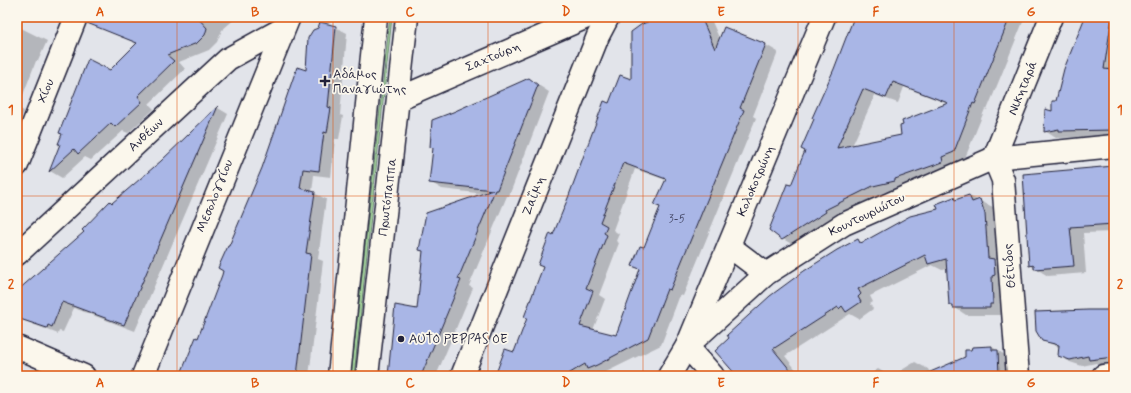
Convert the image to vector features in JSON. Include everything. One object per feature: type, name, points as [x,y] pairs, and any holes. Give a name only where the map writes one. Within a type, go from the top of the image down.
[{"type":"street","name":"Χίου","points":[[17,164],[76,17]]},
{"type":"street","points":[[338,376],[376,17]]},
{"type":"street","name":"Πρωτόπαππα","points":[[367,376],[400,98],[407,17]]},
{"type":"street","name":"Σαχτούρη","points":[[400,98],[587,17]]},
{"type":"street","name":"Ζαΐμη","points":[[462,376],[598,36],[608,17]]},
{"type":"street","name":"Κολοκοτρώνη","points":[[687,346],[824,17]]},
{"type":"street","name":"Νικηταρά","points":[[994,158],[1051,17]]},
{"type":"street","name":"Ανθέων","points":[[17,254],[228,59],[286,23]]},
{"type":"street","name":"Μεσολογγίου","points":[[143,376],[286,23]]},
{"type":"street","name":"Κουντουριώτου","points":[[669,376],[687,346],[766,274],[844,224],[994,158],[1114,146]]},
{"type":"street","name":"Θέτιδος","points":[[994,158],[1003,180],[1018,376]]},
{"type":"street","points":[[728,246],[766,274]]},
{"type":"street","points":[[687,346],[713,376]]},
{"type":"street","points":[[17,348],[84,376]]},
{"type":"street","points":[[1103,376],[1114,375]]},
{"type":"green space","points":[[390,17],[392,17],[354,376],[351,376]]},
{"type":"building","points":[[88,17],[197,17],[207,28],[205,35],[197,43],[167,55],[174,61],[138,96],[142,102],[115,127],[111,123],[78,154],[74,149],[49,172],[60,144],[58,144],[62,134],[59,133],[88,59],[110,70],[137,43],[87,23]]},
{"type":"building","points":[[660,17],[701,17],[715,49],[724,27],[766,44],[740,108],[744,110],[670,290],[667,289],[648,338],[597,365],[587,369],[585,364],[565,376],[495,376],[505,349],[514,352],[527,318],[524,317],[543,267],[538,265],[550,233],[553,235],[568,198],[604,101],[609,103],[620,75],[631,79],[631,32],[642,24]],"holes":[[[623,163],[666,179],[654,205],[660,207],[644,247],[640,246],[632,266],[640,269],[616,335],[580,326],[593,291],[586,288],[607,235],[604,233],[607,226],[600,222]]]},
{"type":"building","points":[[854,17],[1010,17],[975,104],[973,103],[954,152],[942,157],[943,162],[895,179],[895,181],[873,186],[825,210],[826,212],[782,240],[769,230],[787,184],[791,185],[805,151],[801,149],[814,119],[812,118],[834,69]],"holes":[[[893,82],[948,103],[902,121],[903,125],[900,126],[901,135],[837,148],[863,89],[886,98]]]},
{"type":"building","points":[[1085,17],[1112,17],[1104,69],[1114,70],[1114,130],[1059,131],[1059,129],[1044,132],[1045,109],[1052,111],[1052,101],[1056,101],[1064,69]]},
{"type":"building","points":[[320,22],[336,26],[328,107],[331,108],[327,133],[324,132],[319,171],[303,169],[300,188],[315,192],[306,253],[311,254],[297,376],[246,376],[229,372],[227,376],[180,376],[196,337],[198,338],[222,275],[223,271],[218,268],[229,246],[262,168],[297,67],[306,70],[308,38],[313,30],[318,28]]},
{"type":"building","points":[[529,78],[538,85],[497,190],[495,190],[458,279],[461,280],[421,376],[388,376],[395,305],[417,309],[423,251],[419,250],[426,213],[493,190],[429,183],[433,148],[430,147],[432,120]]},
{"type":"building","points":[[218,106],[124,325],[62,302],[52,327],[48,325],[47,328],[17,318],[17,291],[84,232],[82,230],[110,201],[112,203],[161,161]]},
{"type":"building","points":[[1114,166],[1114,224],[1070,227],[1074,266],[1034,269],[1034,265],[1029,266],[1023,174]]},
{"type":"building","points":[[969,195],[972,202],[980,199],[985,214],[988,258],[994,259],[995,275],[992,276],[993,304],[990,304],[990,308],[953,308],[953,305],[949,305],[946,259],[928,264],[925,255],[858,289],[861,294],[858,297],[861,302],[846,312],[842,306],[839,309],[838,307],[773,349],[795,376],[737,376],[715,351],[729,338],[727,335],[770,296],[804,271],[837,250],[858,239],[860,243],[863,242],[910,216],[938,209],[936,204],[954,197],[955,200]]},
{"type":"building","points":[[1114,310],[1114,357],[1089,360],[1088,356],[1070,360],[1058,356],[1059,345],[1042,341],[1036,331],[1035,312]]},
{"type":"building","points":[[992,346],[992,350],[998,350],[999,376],[921,376],[965,357],[965,350],[971,350],[972,347]]},
{"type":"place","name":"Αδάμος Παναγιώτης","points":[[325,81]]},
{"type":"place","name":"AUTO PEPPAS OE","points":[[401,339]]}]
